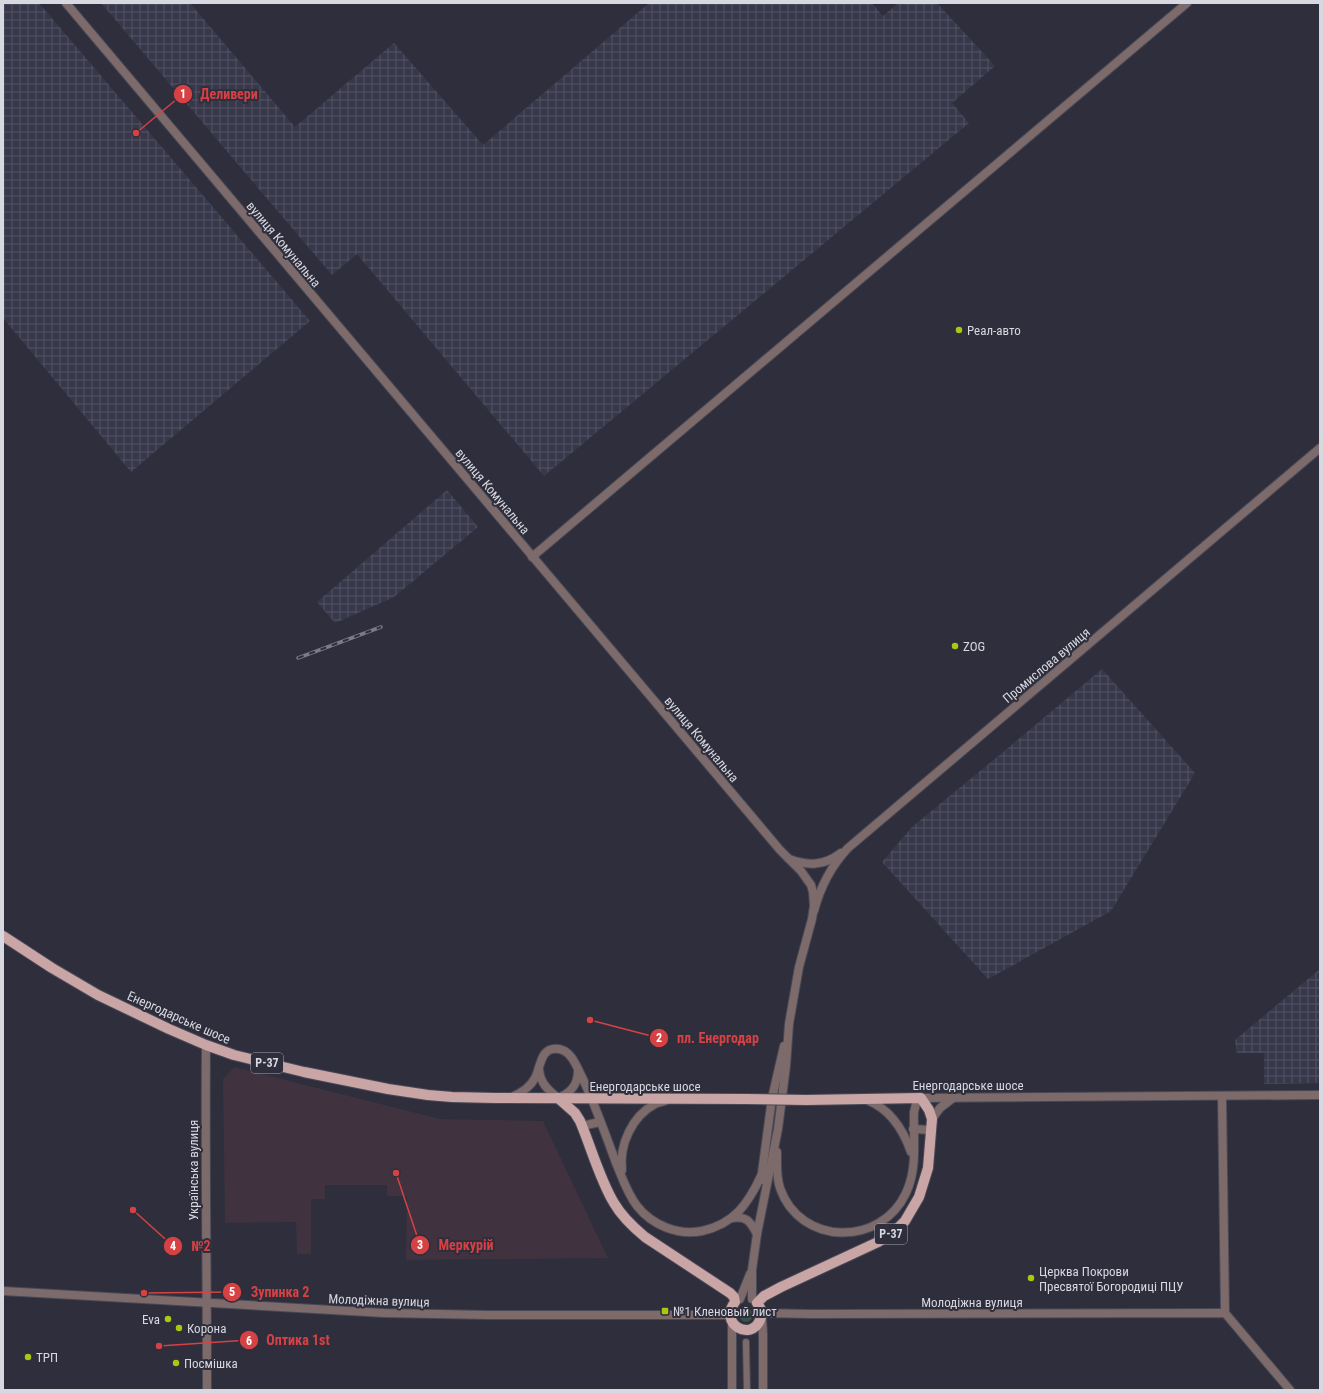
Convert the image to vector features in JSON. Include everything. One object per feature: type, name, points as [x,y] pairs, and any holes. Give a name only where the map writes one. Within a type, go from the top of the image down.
[{"type":"main road","name":"Енергодарське шосе","points":[[3,936],[52,968],[98,995],[206,1045],[234,1055],[304,1072],[388,1088],[444,1096],[508,1098],[670,1100],[921,1098]]},
{"type":"main road","points":[[558,1098],[575,1113],[582,1126],[610,1195],[624,1218],[645,1237],[730,1293],[738,1301],[730,1310],[731,1319],[740,1329],[751,1329],[759,1323],[762,1315],[755,1301]]},
{"type":"main road","points":[[921,1098],[929,1110],[932,1120]]},
{"type":"main road","name":"Р-37","points":[[755,1301],[780,1287],[878,1242],[897,1229],[905,1221],[915,1206],[923,1188],[928,1168],[932,1120]]},
{"type":"street","name":"вулиця Комунальна","points":[[66,3],[532,557],[804,875],[811,885],[814,900],[812,919],[799,966],[790,1024]]},
{"type":"street","points":[[532,557],[1187,3]]},
{"type":"street","name":"Промислова вулиця","points":[[812,919],[823,887],[840,856],[848,848],[1320,448]]},
{"type":"street","points":[[789,859],[807,864],[820,864],[831,860],[848,848]]},
{"type":"street","points":[[738,1301],[746,1298],[755,1301],[752,1270],[757,1234],[778,1129],[790,1024]]},
{"type":"street","points":[[757,1234],[761,1176],[774,1086],[790,1024]]},
{"type":"street","name":"Українська вулиця","points":[[206,1045],[205,1175],[207,1390]]},
{"type":"street","points":[[508,1098],[519,1094],[528,1088],[534,1079],[543,1055],[551,1049],[561,1049],[569,1055],[578,1069],[592,1099],[623,1181],[632,1199],[643,1212],[667,1228],[683,1232],[699,1231],[715,1227],[732,1218],[738,1217],[747,1220],[757,1234]]},
{"type":"street","points":[[539,1066],[542,1082],[550,1092],[558,1098],[573,1088],[578,1078],[578,1069]]},
{"type":"street","name":"Енергодарське шосе","points":[[921,1098],[1320,1095]]},
{"type":"street","points":[[1222,1096],[1225,1313],[1290,1390]]},
{"type":"street","points":[[778,1129],[777,1171],[783,1195],[791,1208],[809,1224],[828,1231],[842,1233],[855,1232],[871,1227],[885,1219],[897,1207],[906,1193],[912,1177],[915,1108],[921,1098]]},
{"type":"street","points":[[932,1120],[940,1108],[953,1098]]},
{"type":"street","points":[[864,1099],[884,1109],[895,1121],[908,1143],[913,1163]]},
{"type":"street","points":[[623,1181],[621,1166],[622,1157],[625,1143],[631,1128],[639,1117],[650,1108],[656,1104],[670,1100]]},
{"type":"street","points":[[582,1126],[600,1122]]},
{"type":"street","points":[[913,1129],[931,1130]]},
{"type":"street","points":[[732,1218],[750,1199],[761,1176]]},
{"type":"street","points":[[738,1301],[752,1270]]},
{"type":"street","name":"Молодіжна вулиця","points":[[3,1291],[392,1313],[731,1319]]},
{"type":"street","name":"Молодіжна вулиця","points":[[762,1315],[1225,1313]]},
{"type":"street","points":[[762,1315],[763,1390]]},
{"type":"street","points":[[731,1319],[732,1390]]},
{"type":"street","points":[[746,1342],[747,1390]]},
{"type":"shaded area","points":[[3,3],[39,3],[310,321],[131,472],[3,318]]},
{"type":"shaded area","points":[[101,3],[190,3],[295,127],[394,43],[483,145],[649,3],[872,3],[883,16],[898,3],[937,3],[995,66],[952,103],[969,123],[544,476],[357,254],[332,275]]},
{"type":"shaded area","points":[[447,490],[478,527],[394,597],[335,623],[317,602]]},
{"type":"shaded area","points":[[1102,669],[1195,773],[1111,911],[988,979],[882,862],[912,827]]},
{"type":"shaded area","points":[[1320,969],[1320,1083],[1264,1084],[1264,1053],[1237,1053],[1235,1040]]},
{"type":"shaded area","points":[[234,1067],[440,1119],[543,1121],[608,1258],[406,1260],[407,1196],[387,1196],[387,1185],[325,1185],[325,1199],[311,1199],[311,1254],[297,1254],[296,1222],[225,1223],[223,1079]]},
{"type":"green space","points":[[743,1308],[749,1308],[753,1312],[753,1318],[749,1322],[743,1322],[739,1318],[739,1312]]},
{"type":"railway","points":[[298,658],[381,627]]},
{"type":"place","name":"Деливери","points":[[136,133]]},
{"type":"place","name":"Реал-авто","points":[[959,330]]},
{"type":"place","name":"ZOG","points":[[955,646]]},
{"type":"place","name":"пл. Енергодар","points":[[590,1020]]},
{"type":"place","name":"Меркурій","points":[[396,1173]]},
{"type":"place","name":"№2","points":[[133,1210]]},
{"type":"place","name":"Церква Покрови Пресвятої Богородиці ПЦУ","points":[[1031,1278]]},
{"type":"place","name":"Зупинка 2","points":[[144,1293]]},
{"type":"place","name":"№1 Кленовый лист","points":[[665,1311]]},
{"type":"place","name":"Eva","points":[[168,1319]]},
{"type":"place","name":"Корона","points":[[179,1328]]},
{"type":"place","name":"Оптика 1st","points":[[159,1346]]},
{"type":"place","name":"ТРП","points":[[28,1357]]},
{"type":"place","name":"Посмішка","points":[[176,1363]]}]
